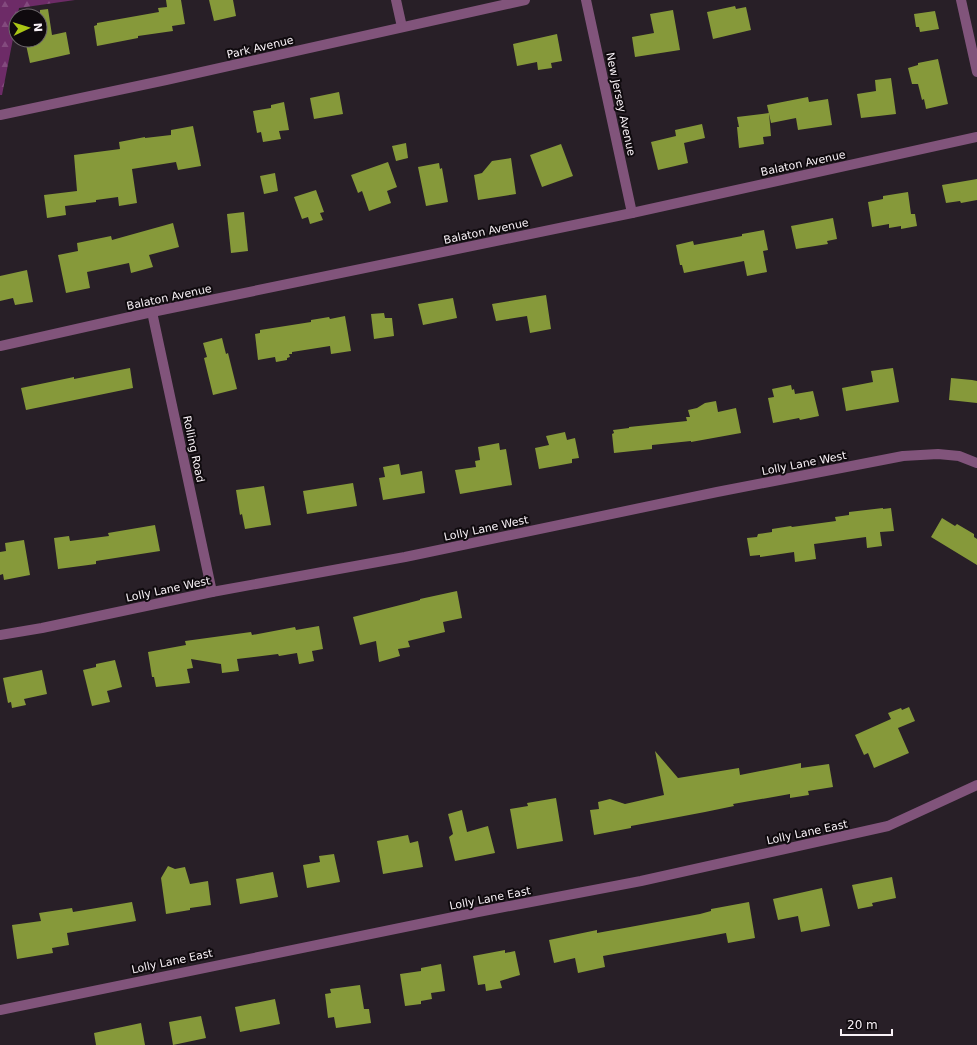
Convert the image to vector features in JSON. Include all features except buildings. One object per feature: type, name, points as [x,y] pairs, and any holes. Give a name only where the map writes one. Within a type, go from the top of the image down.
[{"type":"street","points":[[396,0],[402,28]]},
{"type":"street","name":"Park Avenue","points":[[0,115],[166,80],[525,0]]},
{"type":"street","name":"New Jersey Avenue","points":[[586,0],[632,213]]},
{"type":"street","points":[[960,0],[977,72]]},
{"type":"street","name":"Balaton Avenue","points":[[0,346],[152,312],[632,213],[977,137]]},
{"type":"street","name":"Rolling Road","points":[[152,312],[212,592]]},
{"type":"street","name":"Lolly Lane West","points":[[0,635],[42,628],[212,592],[405,557],[717,492],[903,456],[938,454],[959,456],[977,463]]},
{"type":"street","name":"Lolly Lane East","points":[[0,1010],[478,912],[641,881],[888,826],[977,785]]},
{"type":"green space","points":[[0,0],[75,0],[19,8],[8,8],[8,48],[11,48],[2,95],[0,95]]}]
